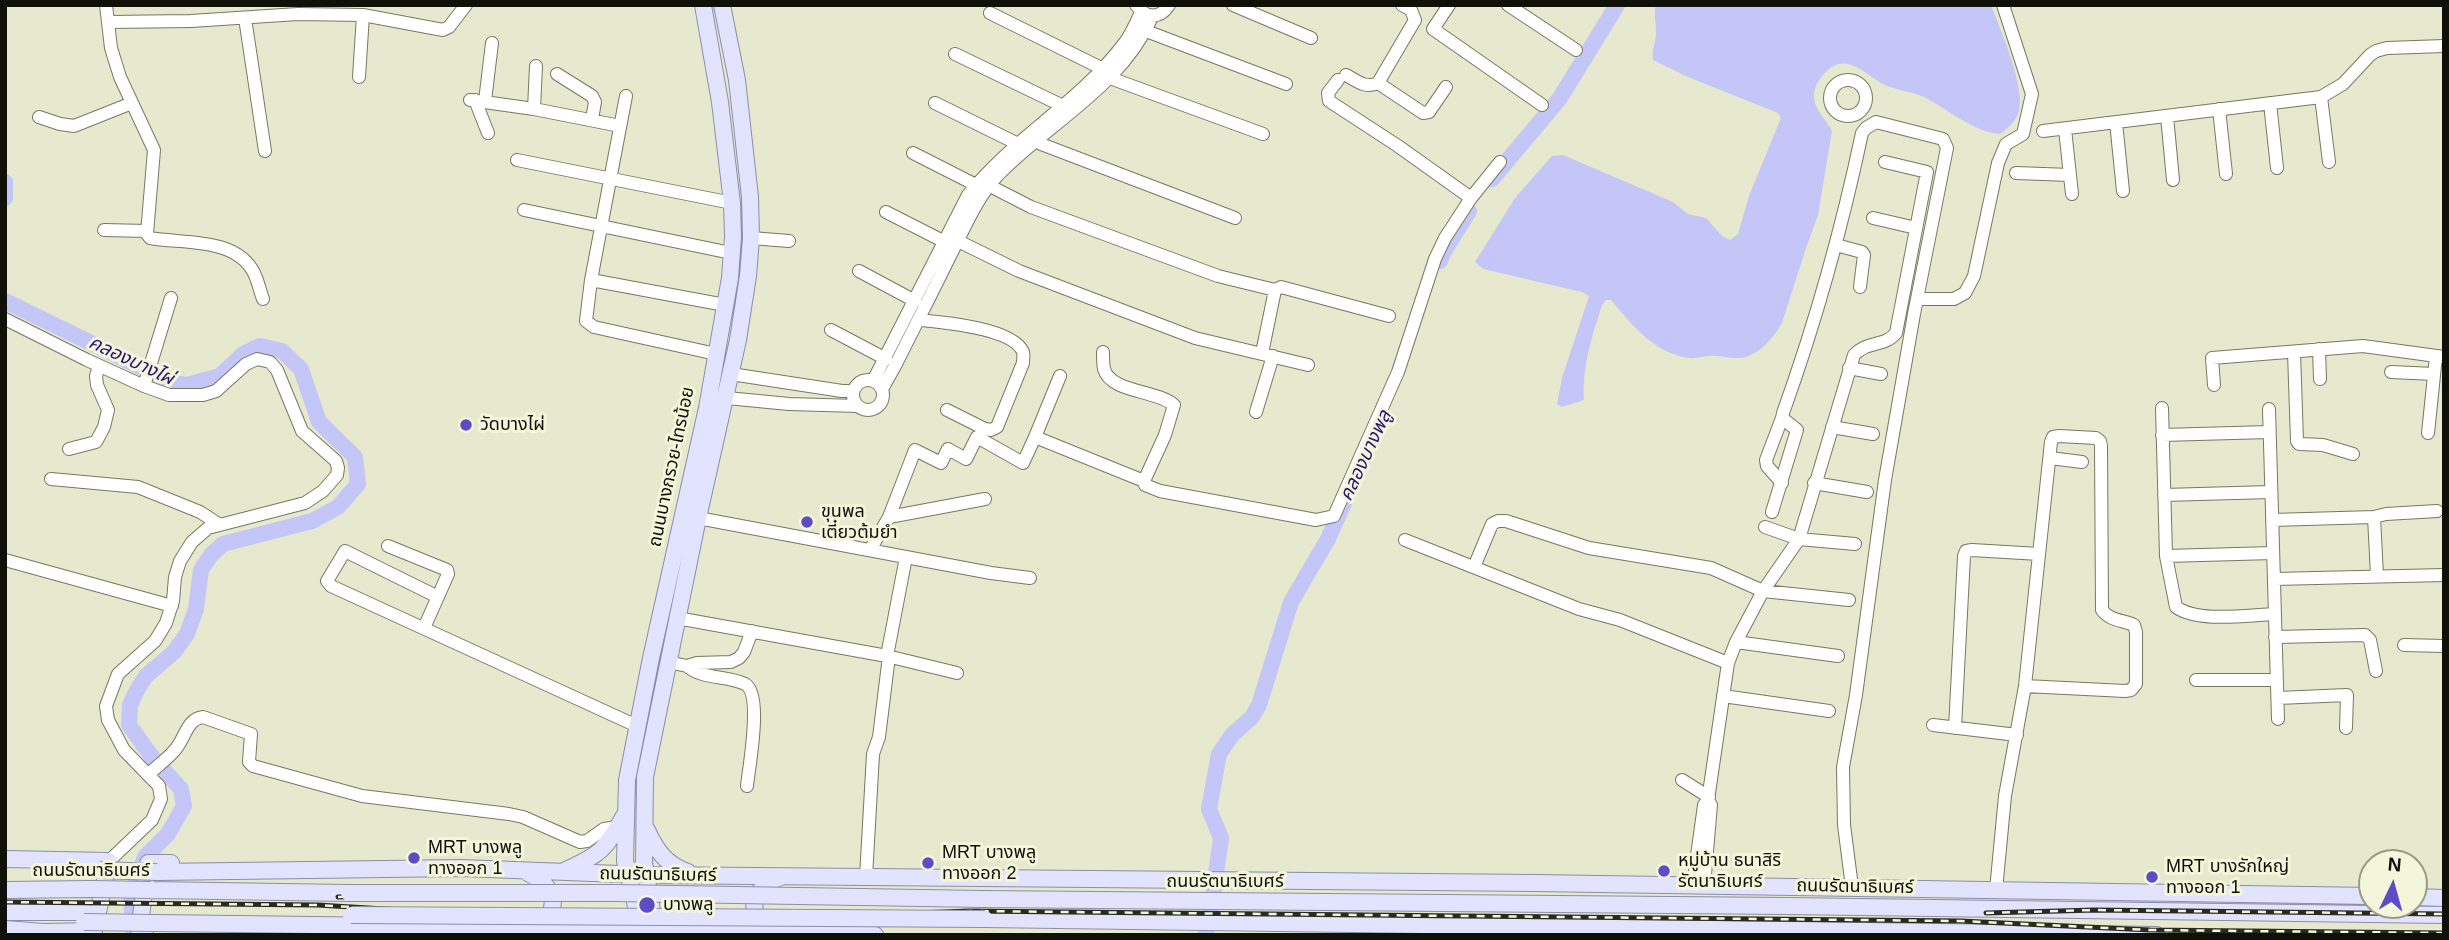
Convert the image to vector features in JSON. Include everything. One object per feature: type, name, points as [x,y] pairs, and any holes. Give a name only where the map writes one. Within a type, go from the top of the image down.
[{"type":"main road","name":"ถนนบางกรวย-ไทรน้อย","points":[[649,932],[627,874],[623,826],[627,780],[707,408],[732,253],[732,204],[720,102],[703,5]]},
{"type":"main road","name":"ถนนบางกรวย-ไทรน้อย","points":[[649,932],[645,777],[698,518],[727,398],[748,276],[751,238],[750,197],[737,80],[722,5]]},
{"type":"main road","points":[[564,871],[594,858],[606,848],[623,826],[645,830],[662,857],[671,865],[695,875]]},
{"type":"main road","points":[[5,859],[104,866],[94,931],[42,933],[5,929]]},
{"type":"main road","points":[[308,925],[302,934],[139,930],[148,863],[301,863],[309,869]]},
{"type":"main road","name":"ถนนรัตนาธิเบศร์","points":[[5,869],[104,866],[157,872],[521,869],[646,875],[1852,887],[2358,897]]},
{"type":"main road","points":[[521,869],[546,884],[553,906],[545,922],[537,928],[525,930]]},
{"type":"main road","points":[[786,932],[761,923],[755,905],[760,889],[768,881],[791,876]]},
{"type":"main road","points":[[1535,883],[1787,906]]},
{"type":"main road","name":"ถนนรัตนาธิเบศร์","points":[[5,890],[614,893],[2444,915]]},
{"type":"main road","points":[[2182,911],[2358,898]]},
{"type":"main road","points":[[5,912],[308,925],[875,935]]},
{"type":"main road","points":[[152,918],[351,915],[985,919],[2157,935]]},
{"type":"main road","points":[[5,920],[85,917]]},
{"type":"main road","points":[[556,929],[580,935]]},
{"type":"main road","points":[[1662,935],[1786,930]]},
{"type":"main road","points":[[708,935],[749,931]]},
{"type":"street","points":[[106,5],[111,48],[120,76],[154,150],[147,231],[150,238],[218,246],[235,252],[254,272],[263,299]]},
{"type":"street","points":[[108,22],[251,11],[304,10],[363,15],[443,30],[449,27],[466,5]]},
{"type":"street","points":[[1143,11],[1159,16],[1169,5]]},
{"type":"street","points":[[1233,5],[1311,38]]},
{"type":"street","points":[[1402,5],[1411,10],[1415,20],[1378,83],[1371,86],[1342,78],[1328,93],[1329,101],[1471,198]]},
{"type":"street","points":[[1449,5],[1433,30],[1542,104]]},
{"type":"street","points":[[1508,5],[1576,50]]},
{"type":"street","points":[[1917,299],[1954,299],[1965,293],[1973,276],[1998,163],[2006,144],[2023,134],[2032,94],[2003,5]]},
{"type":"street","points":[[251,11],[265,150]]},
{"type":"street","points":[[877,385],[919,320],[968,195],[988,169],[1016,143],[1034,137],[1137,46],[1146,31],[1143,11]]},
{"type":"street","points":[[877,385],[861,382],[853,391],[854,402],[858,407],[863,410],[874,409],[882,400],[877,385],[886,359],[915,300],[978,201],[1063,106],[1107,73],[1143,11]]},
{"type":"street","points":[[990,13],[1107,73],[1263,134]]},
{"type":"street","points":[[359,77],[363,15]]},
{"type":"street","points":[[1146,31],[1286,84]]},
{"type":"street","points":[[488,134],[477,100],[492,43]]},
{"type":"street","points":[[2043,131],[2321,97],[2343,84],[2376,51],[2387,48],[2444,46]]},
{"type":"street","points":[[955,54],[1063,106]]},
{"type":"street","points":[[534,109],[536,66]]},
{"type":"street","points":[[557,74],[592,96],[595,102],[592,120]]},
{"type":"street","points":[[1378,83],[1423,113],[1429,112],[1446,87]]},
{"type":"street","points":[[626,96],[586,313],[589,324],[716,354]]},
{"type":"street","points":[[2321,97],[2329,162]]},
{"type":"street","points":[[477,100],[620,126]]},
{"type":"street","points":[[39,117],[74,126],[132,103]]},
{"type":"street","points":[[935,103],[1016,143]]},
{"type":"street","points":[[2270,103],[2277,168]]},
{"type":"street","points":[[2219,109],[2226,174]]},
{"type":"street","points":[[1861,111],[1871,124]]},
{"type":"street","points":[[2167,116],[2173,180]]},
{"type":"street","points":[[2116,122],[2123,191]]},
{"type":"street","points":[[1782,483],[1767,466],[1766,460],[1804,354],[1836,245],[1862,133],[1871,124],[1883,123],[1943,139],[1947,143],[1885,480],[1856,695],[1843,767],[1844,825],[1852,887]]},
{"type":"street","points":[[2065,129],[2072,194]]},
{"type":"street","points":[[1034,137],[1041,144],[1235,218]]},
{"type":"street","points":[[913,153],[976,185]]},
{"type":"street","points":[[517,160],[732,204]]},
{"type":"street","points":[[1035,437],[1144,481],[1148,487],[1160,491],[1316,520],[1334,516],[1398,372],[1444,238],[1500,162]]},
{"type":"street","points":[[1698,886],[1703,805],[1709,798],[1728,663],[1763,591],[1799,539],[1849,368],[1860,349],[1872,343],[1887,341],[1896,333],[1927,172],[1885,162]]},
{"type":"street","points":[[2016,173],[2070,175]]},
{"type":"street","points":[[990,186],[1031,207],[1218,276],[1275,289],[1288,287],[1389,316]]},
{"type":"street","points":[[524,210],[732,253]]},
{"type":"street","points":[[886,212],[1019,271],[1195,338],[1308,365]]},
{"type":"street","points":[[1873,218],[1916,228]]},
{"type":"street","points":[[104,230],[147,231]]},
{"type":"street","points":[[751,238],[789,241]]},
{"type":"street","points":[[1836,245],[1862,252],[1864,255],[1860,287]]},
{"type":"street","points":[[859,271],[915,300]]},
{"type":"street","points":[[592,280],[725,305]]},
{"type":"street","points":[[1256,412],[1268,355],[1275,289]]},
{"type":"street","points":[[145,383],[171,298]]},
{"type":"street","points":[[5,319],[99,366],[169,395],[203,395],[216,391],[246,364],[257,359],[270,362],[277,370],[303,431],[336,461],[337,475],[323,491],[305,503],[208,528],[192,542],[180,561],[175,577],[172,606],[166,623],[155,641],[117,674],[106,706],[108,720],[124,750],[151,772],[159,786],[160,799],[152,820],[104,866]]},
{"type":"street","points":[[919,320],[955,324],[999,334],[1016,343],[1023,352],[1023,363],[997,427],[985,429],[947,410]]},
{"type":"street","points":[[831,330],[886,359]]},
{"type":"street","points":[[2214,385],[2212,358],[2363,346],[2440,356],[2434,374],[2428,433]]},
{"type":"street","points":[[2319,349],[2320,379]]},
{"type":"street","points":[[1102,352],[1105,371],[1110,379],[1118,384],[1165,398],[1174,405],[1165,435],[1144,481]]},
{"type":"street","points":[[2294,352],[2297,441],[2303,445],[2323,445],[2353,454]]},
{"type":"street","points":[[69,449],[96,442],[104,427],[107,410],[97,385],[99,366]]},
{"type":"street","points":[[1849,368],[1881,374]]},
{"type":"street","points":[[2391,372],[2434,374]]},
{"type":"street","points":[[731,374],[853,391]]},
{"type":"street","points":[[870,550],[889,517],[915,450],[941,463],[948,449],[966,459],[977,437],[1023,463],[1060,376]]},
{"type":"street","points":[[772,402],[779,392],[779,385],[775,380]]},
{"type":"street","points":[[727,398],[858,407]]},
{"type":"street","points":[[2162,408],[2166,556],[2176,607],[2184,613],[2197,616],[2275,614]]},
{"type":"street","points":[[2269,409],[2278,719]]},
{"type":"street","points":[[1772,512],[1797,430],[1782,418]]},
{"type":"street","points":[[1832,427],[1873,434]]},
{"type":"street","points":[[2162,435],[2269,432]]},
{"type":"street","points":[[1996,890],[2005,796],[2025,686],[2053,437],[2100,441],[2102,610],[2116,620],[2134,625],[2136,684],[2131,690],[2125,691],[2025,686]]},
{"type":"street","points":[[2050,458],[2082,462]]},
{"type":"street","points":[[51,479],[138,487],[200,512],[220,525]]},
{"type":"street","points":[[1814,483],[1867,492]]},
{"type":"street","points":[[2164,495],[2271,492]]},
{"type":"street","points":[[889,517],[985,499]]},
{"type":"street","points":[[2272,520],[2374,517],[2437,511]]},
{"type":"street","points":[[2374,517],[2376,576]]},
{"type":"street","points":[[698,518],[1030,578]]},
{"type":"street","points":[[1474,567],[1492,524],[1506,521],[1589,548],[1711,568],[1763,591],[1849,600]]},
{"type":"street","points":[[1765,527],[1799,539],[1856,544]]},
{"type":"street","points":[[1405,540],[1728,663]]},
{"type":"street","points":[[388,547],[447,570],[448,574],[424,628]]},
{"type":"street","points":[[438,597],[345,551],[327,581],[334,587],[637,726]]},
{"type":"street","points":[[1955,727],[1966,551],[2039,554]]},
{"type":"street","points":[[2166,556],[2273,553]]},
{"type":"street","points":[[866,877],[873,754],[879,737],[888,656],[906,556]]},
{"type":"street","points":[[5,560],[172,606]]},
{"type":"street","points":[[2274,579],[2444,575]]},
{"type":"street","points":[[677,618],[888,656],[957,673]]},
{"type":"street","points":[[687,666],[731,662],[739,658],[752,631]]},
{"type":"street","points":[[2275,636],[2365,635],[2370,640],[2376,671]]},
{"type":"street","points":[[1736,642],[1838,656]]},
{"type":"street","points":[[2404,645],[2444,646]]},
{"type":"street","points":[[668,662],[746,685],[753,693],[755,710],[747,786]]},
{"type":"street","points":[[2196,680],[2277,680]]},
{"type":"street","points":[[2277,698],[2347,695],[2346,728]]},
{"type":"street","points":[[1723,696],[1829,711]]},
{"type":"street","points":[[151,772],[176,749],[191,722],[203,717],[251,734],[249,762],[253,766],[348,793],[509,814],[523,817],[580,842],[587,841],[604,829],[623,826]]},
{"type":"street","points":[[1933,725],[2017,735]]},
{"type":"street","points":[[1682,780],[1709,798]]},
{"type":"water","points":[[1656,5],[1991,5],[2019,88],[2019,111],[2015,120],[2002,133],[1985,131],[1926,98],[1885,85],[1855,66],[1840,64],[1832,67],[1820,79],[1814,95],[1817,107],[1832,131],[1818,215],[1782,323],[1774,335],[1764,347],[1744,357],[1688,358],[1654,344],[1635,328],[1611,300],[1606,300],[1602,305],[1588,352],[1584,400],[1562,407],[1557,404],[1562,378],[1589,296],[1582,292],[1483,269],[1475,262],[1515,198],[1552,156],[1563,155],[1673,202],[1688,214],[1706,218],[1722,236],[1730,240],[1738,234],[1749,196],[1781,118],[1778,113],[1653,60]]},
{"type":"waterway","name":"คลองบางพลู","points":[[1492,179],[1560,98],[1617,5]]},
{"type":"waterway","name":"คลองบางไผ่","points":[[5,182],[5,198]]},
{"type":"waterway","name":"คลองบางพลู","points":[[1440,261],[1469,211]]},
{"type":"waterway","name":"คลองบางไผ่","points":[[5,301],[173,383],[187,385],[220,376],[243,354],[260,346],[282,351],[301,369],[319,422],[355,457],[358,484],[338,507],[312,521],[223,544],[211,555],[201,570],[196,609],[187,634],[174,652],[146,676],[130,705],[129,725],[155,761],[181,789],[184,806],[168,834],[145,857],[131,897],[134,935]]},
{"type":"waterway","name":"คลองบางพลู","points":[[1205,935],[1221,838],[1209,809],[1219,754],[1232,735],[1252,717],[1259,705],[1291,602],[1328,539],[1344,503]]},
{"type":"railway","points":[[338,897],[434,895],[843,899],[943,903]]},
{"type":"railway","points":[[5,902],[318,905],[434,912],[843,916],[969,911],[1961,921],[2150,930],[2444,933]]},
{"type":"railway","points":[[1986,913],[2095,910],[2444,914]]},
{"type":"place","name":"วัดบางไผ่","points":[[466,425]]},
{"type":"place","name":"ขุนพล เตี๋ยวต้มยำ","points":[[807,522]]},
{"type":"place","name":"MRT บางพลู ทางออก 1","points":[[414,858]]},
{"type":"place","name":"MRT บางพลู ทางออก 2","points":[[928,863]]},
{"type":"place","name":"หมู่บ้าน ธนาสิริ รัตนาธิเบศร์","points":[[1664,871]]},
{"type":"place","name":"MRT บางรักใหญ่ ทางออก 1","points":[[2152,877]]},
{"type":"place","name":"บางพลู","points":[[647,905]]}]
